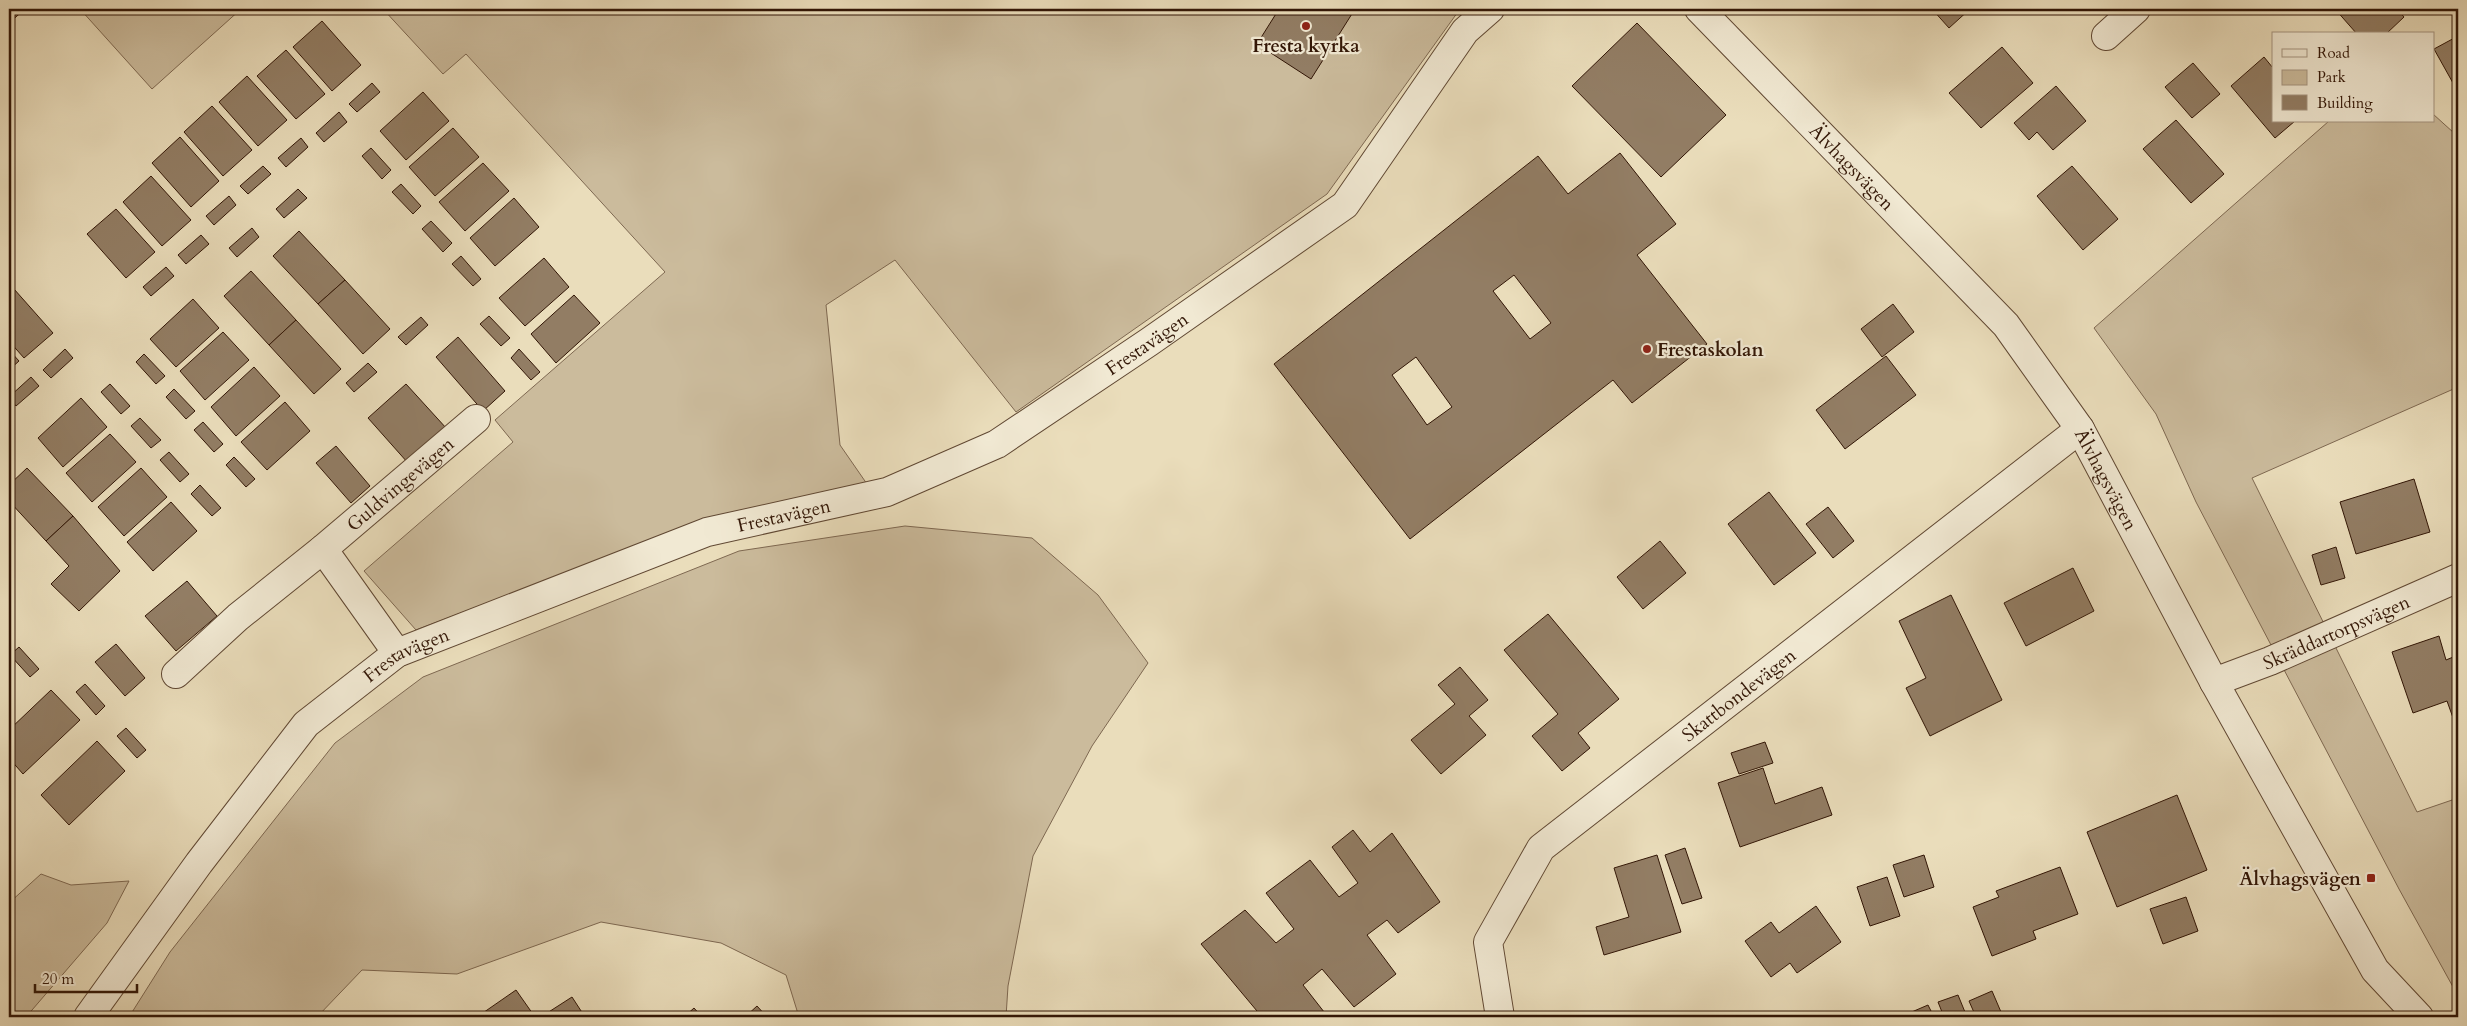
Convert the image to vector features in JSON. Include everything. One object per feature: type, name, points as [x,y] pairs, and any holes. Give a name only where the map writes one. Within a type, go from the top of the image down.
[{"type":"street","name":"Frestavägen","points":[[88,1017],[199,863],[306,724],[397,653],[708,532],[887,492],[997,444],[1149,342],[1345,204],[1464,31],[1490,9]]},
{"type":"street","name":"Älvhagsvägen","points":[[1699,9],[2006,325],[2080,429],[2214,682],[2375,970],[2420,1017]]},
{"type":"street","points":[[2106,36],[2136,9]]},
{"type":"street","name":"Guldvingevägen","points":[[176,674],[238,617],[323,549],[476,419]]},
{"type":"street","name":"Skattbondevägen","points":[[1500,1017],[1488,942],[1541,848],[2080,429]]},
{"type":"street","points":[[323,549],[397,653]]},
{"type":"street","name":"Skräddartorpsvägen","points":[[2214,682],[2270,661],[2458,578]]},
{"type":"green space","points":[[80,9],[241,9],[152,89]]},
{"type":"green space","points":[[383,9],[1460,9],[1327,194],[1016,412],[895,260],[826,305],[840,445],[867,484],[706,520],[416,630],[364,571],[513,442],[495,420],[665,272],[466,54],[443,74]]},
{"type":"green space","points":[[2434,115],[2454,133],[2458,132],[2458,387],[2252,478],[2417,812],[2458,798],[2458,996],[2399,889],[2196,502],[2156,414],[2094,328],[2328,122],[2434,122]]},
{"type":"green space","points":[[905,526],[1032,538],[1098,595],[1148,663],[1092,746],[1033,856],[1008,986],[1006,1017],[799,1017],[786,975],[721,943],[601,922],[457,974],[362,970],[317,1017],[129,1017],[170,952],[335,743],[423,677],[739,551]]},
{"type":"green space","points":[[41,874],[71,885],[129,881],[107,923],[26,1017],[9,1017],[9,903]]},
{"type":"building","points":[[9,9],[25,9],[9,23]]},
{"type":"building","name":"Fresta kyrka","points":[[1279,9],[1355,9],[1311,79],[1257,44]]},
{"type":"building","points":[[1932,9],[1970,9],[1949,28]]},
{"type":"building","points":[[2335,9],[2397,9],[2404,17],[2388,32],[2355,32]]},
{"type":"building","points":[[322,21],[361,65],[332,91],[293,47]]},
{"type":"building","points":[[1637,23],[1726,115],[1661,177],[1572,86]]},
{"type":"building","points":[[2458,36],[2458,92],[2434,49]]},
{"type":"building","points":[[2002,47],[2033,83],[1981,128],[1949,93]]},
{"type":"building","points":[[286,50],[325,94],[296,119],[257,76]]},
{"type":"building","points":[[2264,57],[2272,67],[2272,122],[2294,122],[2275,138],[2231,86]]},
{"type":"building","points":[[2193,63],[2220,94],[2192,118],[2165,87]]},
{"type":"building","points":[[247,76],[287,120],[258,146],[219,102]]},
{"type":"building","points":[[372,83],[380,92],[357,112],[349,104]]},
{"type":"building","points":[[2056,86],[2086,121],[2053,150],[2037,132],[2029,140],[2014,123]]},
{"type":"building","points":[[423,92],[449,121],[406,160],[380,131]]},
{"type":"building","points":[[212,106],[252,150],[223,176],[184,132]]},
{"type":"building","points":[[339,112],[347,122],[324,142],[316,133]]},
{"type":"building","points":[[2176,120],[2224,174],[2191,203],[2143,149]]},
{"type":"building","points":[[453,128],[479,157],[435,196],[409,167]]},
{"type":"building","points":[[180,137],[219,181],[191,207],[152,163]]},
{"type":"building","points":[[301,138],[308,147],[286,167],[278,158]]},
{"type":"building","points":[[371,148],[391,170],[382,179],[362,156]]},
{"type":"building","points":[[1620,153],[1676,224],[1637,255],[1707,344],[1632,403],[1613,380],[1410,539],[1274,364],[1538,156],[1568,194]],"holes":[[[1514,275],[1551,323],[1530,339],[1493,291]],[[1416,357],[1452,407],[1427,425],[1392,375]]]},
{"type":"building","points":[[483,163],[509,191],[465,231],[439,202]]},
{"type":"building","points":[[263,166],[271,174],[248,194],[240,186]]},
{"type":"building","points":[[2072,166],[2118,219],[2083,250],[2037,196]]},
{"type":"building","points":[[151,176],[191,220],[162,246],[123,202]]},
{"type":"building","points":[[401,184],[421,206],[413,214],[392,192]]},
{"type":"building","points":[[298,189],[307,198],[284,218],[276,209]]},
{"type":"building","points":[[229,196],[236,205],[214,225],[206,216]]},
{"type":"building","points":[[514,198],[539,227],[495,266],[470,238]]},
{"type":"building","points":[[116,209],[155,252],[126,278],[87,234]]},
{"type":"building","points":[[431,221],[452,243],[443,252],[422,229]]},
{"type":"building","points":[[252,228],[259,237],[237,257],[229,248]]},
{"type":"building","points":[[299,231],[345,280],[318,304],[273,256]]},
{"type":"building","points":[[201,235],[209,244],[186,264],[178,255]]},
{"type":"building","points":[[461,256],[481,279],[473,286],[452,264]]},
{"type":"building","points":[[544,258],[569,287],[525,326],[499,298]]},
{"type":"building","points":[[166,267],[174,276],[151,296],[143,287]]},
{"type":"building","points":[[251,271],[296,320],[269,345],[224,296]]},
{"type":"building","points":[[345,280],[390,329],[363,354],[318,304]]},
{"type":"building","points":[[14,289],[53,333],[24,358],[9,341],[9,294]]},
{"type":"building","points":[[574,295],[600,323],[556,363],[531,334]]},
{"type":"building","points":[[193,299],[219,328],[176,367],[150,339]]},
{"type":"building","points":[[1893,304],[1914,332],[1882,357],[1861,329]]},
{"type":"building","points":[[489,316],[510,338],[501,346],[480,324]]},
{"type":"building","points":[[421,317],[428,325],[406,345],[398,337]]},
{"type":"building","points":[[296,320],[341,369],[314,394],[269,345]]},
{"type":"building","points":[[223,332],[249,360],[205,400],[180,371]]},
{"type":"building","points":[[458,337],[505,391],[483,411],[436,357]]},
{"type":"building","points":[[65,349],[73,358],[51,378],[43,370]]},
{"type":"building","points":[[519,349],[540,372],[531,380],[511,358]]},
{"type":"building","points":[[9,350],[19,361],[9,370]]},
{"type":"building","points":[[144,354],[165,376],[156,384],[136,362]]},
{"type":"building","points":[[1886,356],[1916,395],[1845,449],[1816,410]]},
{"type":"building","points":[[368,363],[377,372],[354,392],[346,383]]},
{"type":"building","points":[[254,367],[280,396],[236,436],[211,407]]},
{"type":"building","points":[[31,377],[39,386],[16,406],[9,397]]},
{"type":"building","points":[[110,384],[130,406],[121,414],[101,392]]},
{"type":"building","points":[[406,384],[447,429],[408,463],[368,418]]},
{"type":"building","points":[[174,389],[195,411],[186,419],[166,397]]},
{"type":"building","points":[[81,398],[107,427],[63,467],[38,438]]},
{"type":"building","points":[[285,402],[310,431],[267,470],[241,442]]},
{"type":"building","points":[[140,418],[161,440],[151,448],[131,426]]},
{"type":"building","points":[[203,422],[223,444],[214,452],[194,430]]},
{"type":"building","points":[[110,434],[136,462],[92,502],[66,473]]},
{"type":"building","points":[[336,446],[370,486],[351,503],[316,463]]},
{"type":"building","points":[[169,452],[189,474],[180,482],[160,460]]},
{"type":"building","points":[[234,457],[255,479],[246,487],[226,465]]},
{"type":"building","points":[[27,468],[73,516],[46,541],[9,501],[9,485]]},
{"type":"building","points":[[141,468],[167,497],[124,536],[98,507]]},
{"type":"building","points":[[2414,479],[2430,532],[2356,554],[2340,502]]},
{"type":"building","points":[[200,485],[221,508],[212,516],[191,494]]},
{"type":"building","points":[[1769,492],[1816,553],[1774,585],[1728,524]]},
{"type":"building","points":[[171,502],[197,531],[153,571],[127,542]]},
{"type":"building","points":[[1828,507],[1854,541],[1833,558],[1806,524]]},
{"type":"building","points":[[73,516],[120,571],[79,611],[51,584],[69,566],[46,541]]},
{"type":"building","points":[[1660,541],[1686,573],[1643,609],[1617,577]]},
{"type":"building","points":[[2336,547],[2345,578],[2321,585],[2312,555]]},
{"type":"building","points":[[2073,568],[2094,611],[2026,646],[2004,603]]},
{"type":"building","points":[[187,581],[217,616],[176,651],[145,616]]},
{"type":"building","points":[[1951,595],[2002,700],[1930,736],[1906,688],[1926,678],[1899,621]]},
{"type":"building","points":[[1548,614],[1619,699],[1578,733],[1590,748],[1562,771],[1532,736],[1558,714],[1504,650]]},
{"type":"building","points":[[2439,636],[2446,660],[2458,655],[2457,729],[2447,701],[2413,713],[2392,652]]},
{"type":"building","points":[[116,644],[145,678],[125,696],[95,662]]},
{"type":"building","points":[[19,647],[39,669],[30,677],[10,655]]},
{"type":"building","points":[[1460,667],[1488,700],[1469,716],[1486,735],[1441,774],[1411,740],[1455,704],[1438,685]]},
{"type":"building","points":[[85,684],[105,706],[96,715],[76,692]]},
{"type":"building","points":[[51,690],[80,720],[23,774],[9,758],[9,730]]},
{"type":"building","points":[[126,728],[146,750],[137,758],[117,736]]},
{"type":"building","points":[[97,741],[125,771],[69,825],[41,795]]},
{"type":"building","points":[[1765,742],[1773,763],[1739,774],[1731,753]]},
{"type":"building","points":[[1763,768],[1775,804],[1822,787],[1832,815],[1740,847],[1718,783]]},
{"type":"building","points":[[2177,795],[2207,870],[2117,907],[2087,832]]},
{"type":"building","points":[[1353,830],[1370,852],[1392,833],[1440,902],[1398,933],[1387,920],[1367,935],[1396,974],[1354,1007],[1322,969],[1303,985],[1328,1017],[1262,1017],[1201,944],[1245,910],[1276,943],[1294,929],[1266,893],[1310,860],[1339,897],[1358,883],[1332,847]]},
{"type":"building","points":[[1685,848],[1702,898],[1682,904],[1665,855]]},
{"type":"building","points":[[1657,855],[1681,932],[1604,955],[1596,927],[1629,917],[1614,868]]},
{"type":"building","points":[[1924,855],[1934,887],[1904,897],[1893,865]]},
{"type":"building","points":[[2060,867],[2078,914],[2033,931],[2036,939],[1992,956],[1973,907],[1999,897],[1996,891]]},
{"type":"building","points":[[1887,877],[1900,916],[1870,926],[1857,887]]},
{"type":"building","points":[[2186,897],[2198,931],[2163,944],[2150,909]]},
{"type":"building","points":[[1816,906],[1841,942],[1797,973],[1790,963],[1771,977],[1745,941],[1771,922],[1779,933]]},
{"type":"building","points":[[516,990],[535,1017],[477,1017]]},
{"type":"building","points":[[1992,991],[2001,1012],[1989,1017],[1976,1017],[1969,1001]]},
{"type":"building","points":[[1958,995],[1967,1017],[1944,1017],[1938,1002]]},
{"type":"building","points":[[572,997],[585,1017],[546,1017],[544,1015]]},
{"type":"building","points":[[1928,1005],[1934,1017],[1900,1017]]},
{"type":"building","points":[[757,1006],[767,1017],[745,1017]]},
{"type":"building","points":[[694,1008],[702,1017],[684,1017]]},
{"type":"building","points":[[717,1012],[722,1017],[710,1017]]},
{"type":"place","name":"Fresta kyrka","points":[[1306,26]]},
{"type":"place","name":"Frestaskolan","points":[[1647,349]]},
{"type":"place","name":"Älvhagsvägen","points":[[2371,878]]}]
